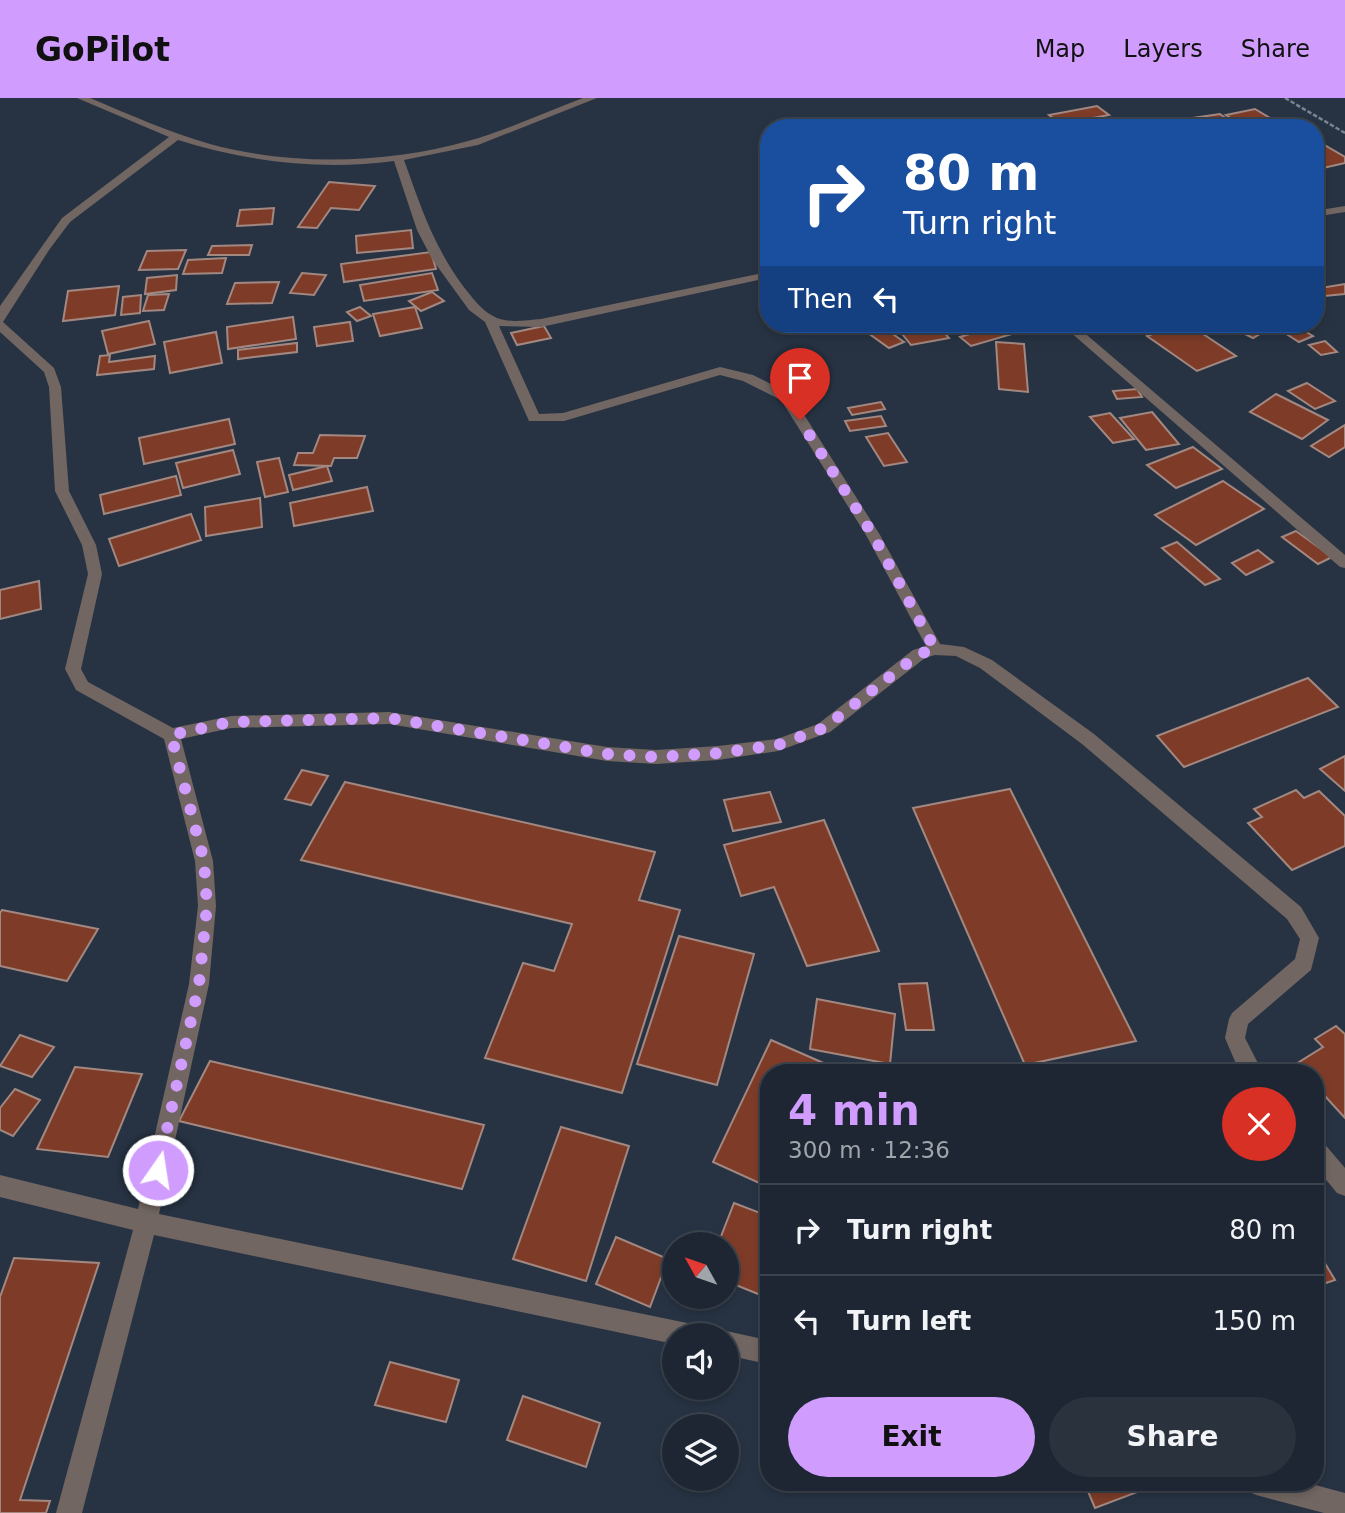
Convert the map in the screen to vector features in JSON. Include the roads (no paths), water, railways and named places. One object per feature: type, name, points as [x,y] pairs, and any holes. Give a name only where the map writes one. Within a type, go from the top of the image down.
[{"type":"street","points":[[82,98],[176,137],[235,153],[289,160],[398,157],[460,147],[592,98]]},
{"type":"street","points":[[0,319],[44,248],[66,220],[176,137]]},
{"type":"street","points":[[398,157],[423,230],[438,260],[473,307],[490,320],[507,324],[541,323],[760,277]]},
{"type":"street","points":[[1324,212],[1345,209]]},
{"type":"street","points":[[490,320],[534,418],[564,417],[720,371],[748,378],[786,397],[873,535],[935,649]]},
{"type":"street","points":[[0,325],[50,370],[55,387],[62,491],[89,545],[95,574],[73,669],[82,686],[171,735],[231,722],[389,718],[607,754],[656,757],[778,745],[824,728],[919,654],[935,649],[958,651],[996,671],[1088,739],[1294,913],[1310,937],[1304,964],[1239,1019],[1235,1038],[1246,1064]]},
{"type":"street","points":[[1077,333],[1345,563]]},
{"type":"street","points":[[69,1513],[146,1223],[199,984],[207,906],[204,861],[171,735]]},
{"type":"street","points":[[1324,1160],[1345,1185]]},
{"type":"street","points":[[0,1186],[146,1223],[662,1330]]},
{"type":"street","points":[[739,1346],[760,1350]]},
{"type":"street","points":[[1289,1491],[1345,1506]]}]
